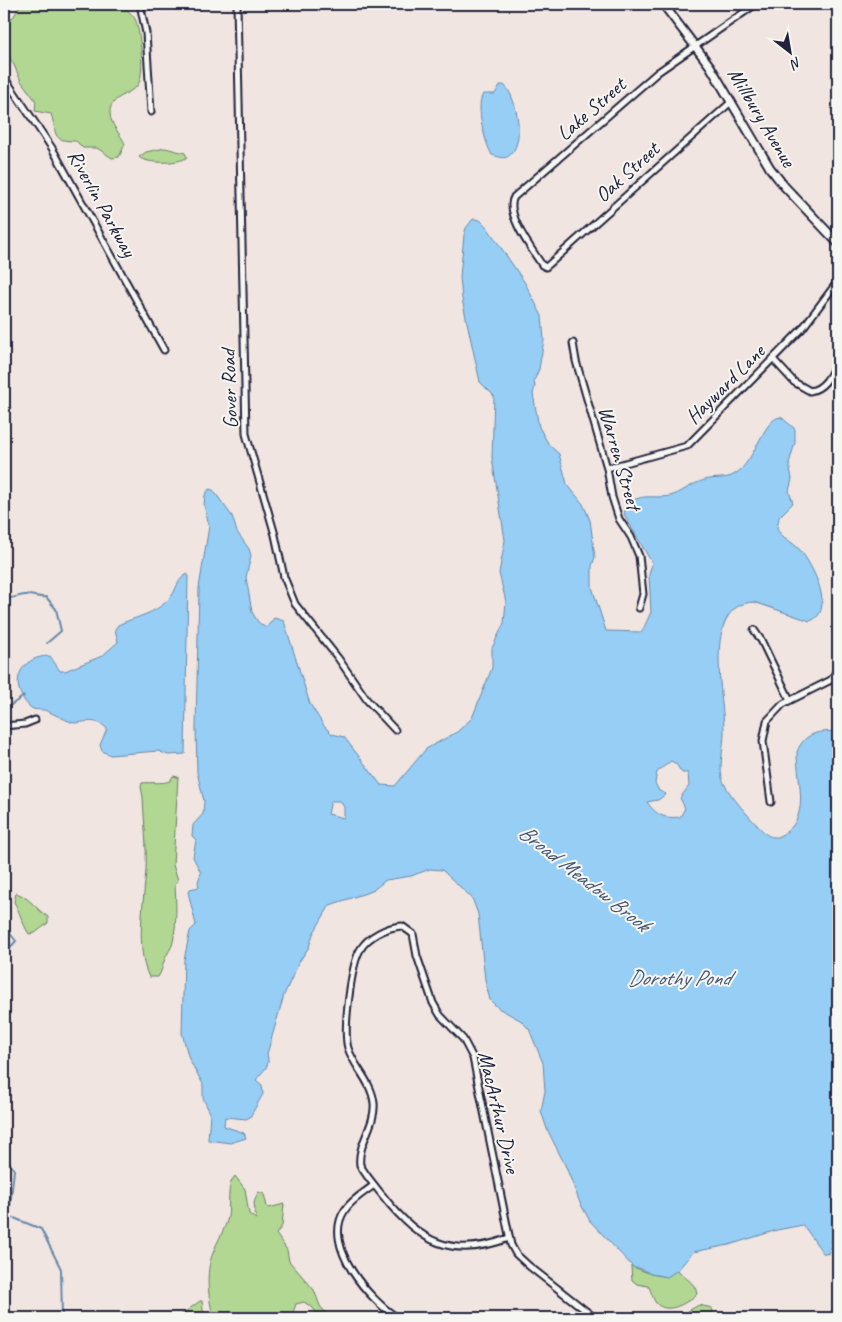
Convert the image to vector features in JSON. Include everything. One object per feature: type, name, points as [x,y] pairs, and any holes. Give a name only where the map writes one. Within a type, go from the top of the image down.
[{"type":"main road","name":"Millbury Avenue","points":[[663,4],[695,44],[770,168],[785,187],[837,239]]},
{"type":"street","points":[[140,4],[146,33],[151,112]]},
{"type":"street","name":"Gover Road","points":[[237,4],[246,434],[275,535],[284,577],[295,604],[338,658],[367,700],[395,730]]},
{"type":"street","name":"Lake Street","points":[[546,267],[519,227],[512,210],[512,201],[517,194],[650,78],[695,44],[756,4]]},
{"type":"street","name":"Riverlin Parkway","points":[[4,77],[52,148],[164,350]]},
{"type":"street","name":"Oak Street","points":[[546,267],[731,102]]},
{"type":"street","name":"Hayward Lane","points":[[607,468],[687,446],[802,329],[838,281]]},
{"type":"street","name":"Warren Street","points":[[573,343],[576,361],[607,468],[612,498],[619,519],[631,537],[639,556],[644,594],[639,608]]},
{"type":"street","points":[[773,359],[794,382],[810,391],[817,390],[824,384],[838,360]]},
{"type":"street","points":[[754,630],[761,640],[790,700]]},
{"type":"street","points":[[771,802],[764,757],[764,732],[770,717],[790,700],[831,680],[838,669]]},
{"type":"street","points":[[4,726],[12,727],[35,720]]},
{"type":"street","name":"MacArthur Drive","points":[[374,1184],[359,1162],[372,1120],[374,1106],[369,1087],[347,1043],[353,977],[360,950],[367,941],[383,932],[402,926],[413,934],[422,975],[436,1009],[463,1039],[473,1058],[513,1250],[522,1260],[595,1318]]},
{"type":"street","points":[[398,1318],[376,1302],[348,1263],[338,1244],[340,1220],[345,1209],[374,1184],[412,1228],[434,1242],[450,1247],[470,1248],[509,1238]]},
{"type":"green space","points":[[21,4],[120,4],[135,18],[142,64],[140,81],[137,86],[116,100],[110,113],[112,122],[125,144],[119,157],[112,158],[97,148],[83,148],[76,141],[62,140],[56,135],[51,114],[35,111],[36,101],[21,81],[4,49],[4,25],[14,16]]},
{"type":"green space","points":[[165,148],[185,153],[187,157],[178,161],[163,162],[148,161],[139,157],[146,152]]},
{"type":"green space","points":[[173,776],[178,777],[173,865],[178,880],[175,884],[176,913],[174,935],[158,977],[149,977],[142,953],[141,939],[146,843],[141,787],[142,783],[170,781]]},
{"type":"green space","points":[[16,893],[25,897],[48,917],[48,923],[35,933],[29,934],[25,926],[14,902]]},
{"type":"green space","points":[[235,1176],[245,1189],[249,1214],[256,1219],[254,1203],[258,1192],[264,1194],[267,1207],[269,1208],[284,1204],[282,1226],[276,1234],[287,1250],[289,1261],[314,1290],[320,1306],[330,1318],[320,1318],[313,1308],[304,1302],[296,1304],[291,1318],[214,1318],[209,1294],[210,1260],[227,1222],[230,1184]]},
{"type":"green space","points":[[631,1266],[651,1274],[663,1276],[678,1270],[692,1283],[697,1294],[673,1308],[662,1307],[655,1302],[648,1286],[637,1284],[632,1280]]},
{"type":"green space","points":[[202,1301],[204,1318],[177,1318]]},
{"type":"green space","points":[[699,1305],[712,1308],[714,1318],[691,1318],[688,1311]]},
{"type":"water","points":[[500,85],[504,85],[513,99],[518,121],[517,143],[513,151],[504,158],[492,155],[484,134],[480,115],[483,94],[495,94]]},
{"type":"water","name":"Dorothy Pond","points":[[473,219],[480,220],[487,227],[525,283],[542,316],[544,340],[539,369],[534,381],[533,394],[539,427],[549,445],[559,454],[567,484],[583,504],[590,520],[595,557],[592,566],[592,587],[606,631],[642,632],[651,612],[649,575],[652,563],[624,514],[626,506],[641,497],[670,496],[700,481],[728,477],[735,474],[749,460],[769,424],[775,419],[781,417],[795,429],[795,443],[789,463],[792,479],[789,491],[793,503],[779,517],[777,529],[800,550],[816,576],[820,587],[822,608],[818,616],[810,621],[754,602],[737,607],[727,619],[721,635],[719,655],[724,732],[721,772],[724,783],[734,799],[766,834],[777,837],[788,830],[795,822],[799,812],[801,801],[797,752],[800,746],[813,734],[819,732],[838,732],[838,1230],[833,1237],[828,1254],[823,1253],[803,1225],[777,1230],[729,1245],[693,1252],[678,1270],[667,1277],[634,1268],[590,1221],[580,1203],[566,1167],[547,1129],[541,1111],[545,1091],[543,1063],[529,1029],[520,1020],[498,1008],[490,1000],[485,980],[478,914],[472,898],[442,870],[430,869],[411,876],[386,880],[372,891],[330,905],[313,934],[309,947],[299,962],[284,995],[267,1054],[268,1062],[264,1071],[256,1080],[262,1085],[263,1094],[250,1117],[246,1119],[225,1117],[224,1126],[244,1133],[246,1138],[230,1143],[208,1140],[210,1113],[203,1098],[203,1084],[189,1059],[182,1033],[184,960],[190,931],[196,925],[188,892],[190,889],[199,887],[198,882],[201,873],[193,857],[196,840],[192,836],[193,825],[203,814],[204,801],[197,772],[196,728],[199,588],[209,526],[204,505],[205,495],[209,489],[213,490],[232,516],[237,532],[249,549],[251,556],[246,577],[252,612],[258,622],[266,628],[274,618],[284,621],[310,704],[324,726],[332,734],[344,737],[381,785],[395,786],[426,749],[457,732],[472,718],[492,668],[492,648],[504,623],[506,602],[499,573],[505,540],[492,458],[494,396],[480,382],[462,299],[460,277],[466,228]],"holes":[[[671,761],[676,764],[682,773],[688,773],[689,786],[680,798],[685,808],[680,817],[665,817],[654,810],[647,802],[658,800],[666,794],[659,791],[655,783],[657,772]],[[331,801],[340,801],[344,807],[344,818],[328,814]]]},
{"type":"water","points":[[188,574],[185,754],[168,755],[158,751],[110,755],[102,751],[100,745],[107,729],[100,723],[92,721],[73,723],[47,711],[33,709],[29,706],[19,689],[18,681],[24,666],[39,657],[50,656],[60,671],[65,671],[102,656],[118,642],[115,629],[118,625],[152,612],[164,604],[170,598],[182,578]]},
{"type":"waterway","points":[[4,598],[28,595],[46,597],[56,609],[61,631],[47,643]]},
{"type":"waterway","points":[[11,705],[24,696]]},
{"type":"waterway","points":[[4,926],[16,941],[4,954]]},
{"type":"waterway","points":[[4,1154],[14,1170],[9,1216],[41,1229],[61,1269],[62,1318]]},
{"type":"water label","name":"Broad Meadow Brook","points":[[584,878]]}]
